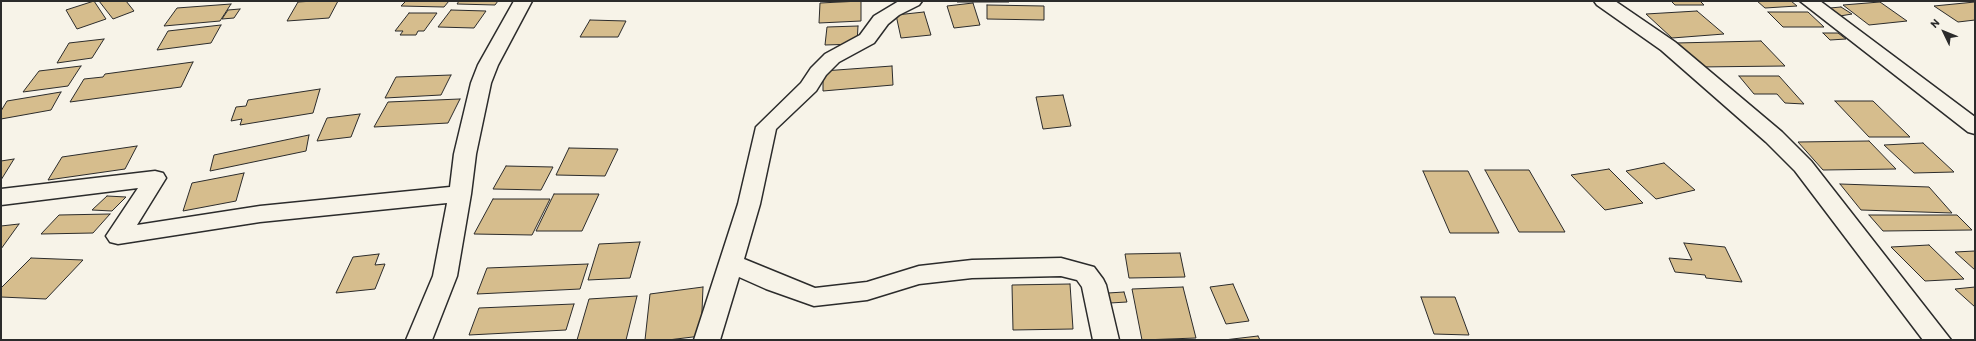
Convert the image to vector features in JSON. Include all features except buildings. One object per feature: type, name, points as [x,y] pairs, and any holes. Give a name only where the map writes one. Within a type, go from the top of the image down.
[{"type":"street","points":[[418,340],[445,276],[460,194],[465,154],[481,83],[488,65],[523,1]]},
{"type":"street","points":[[707,340],[749,204],[766,127],[809,87],[818,72],[832,58],[867,39],[881,20],[892,11],[914,1]]},
{"type":"street","points":[[1603,1],[1668,46],[1774,137],[1803,166],[1938,340]]},
{"type":"street","points":[[1809,1],[1975,127]]},
{"type":"street","points":[[1,197],[155,178],[118,236],[260,214],[460,194]]},
{"type":"street","points":[[730,263],[775,283],[814,297],[867,291],[919,275],[972,269],[1061,267],[1085,273],[1094,285],[1106,340]]}]
